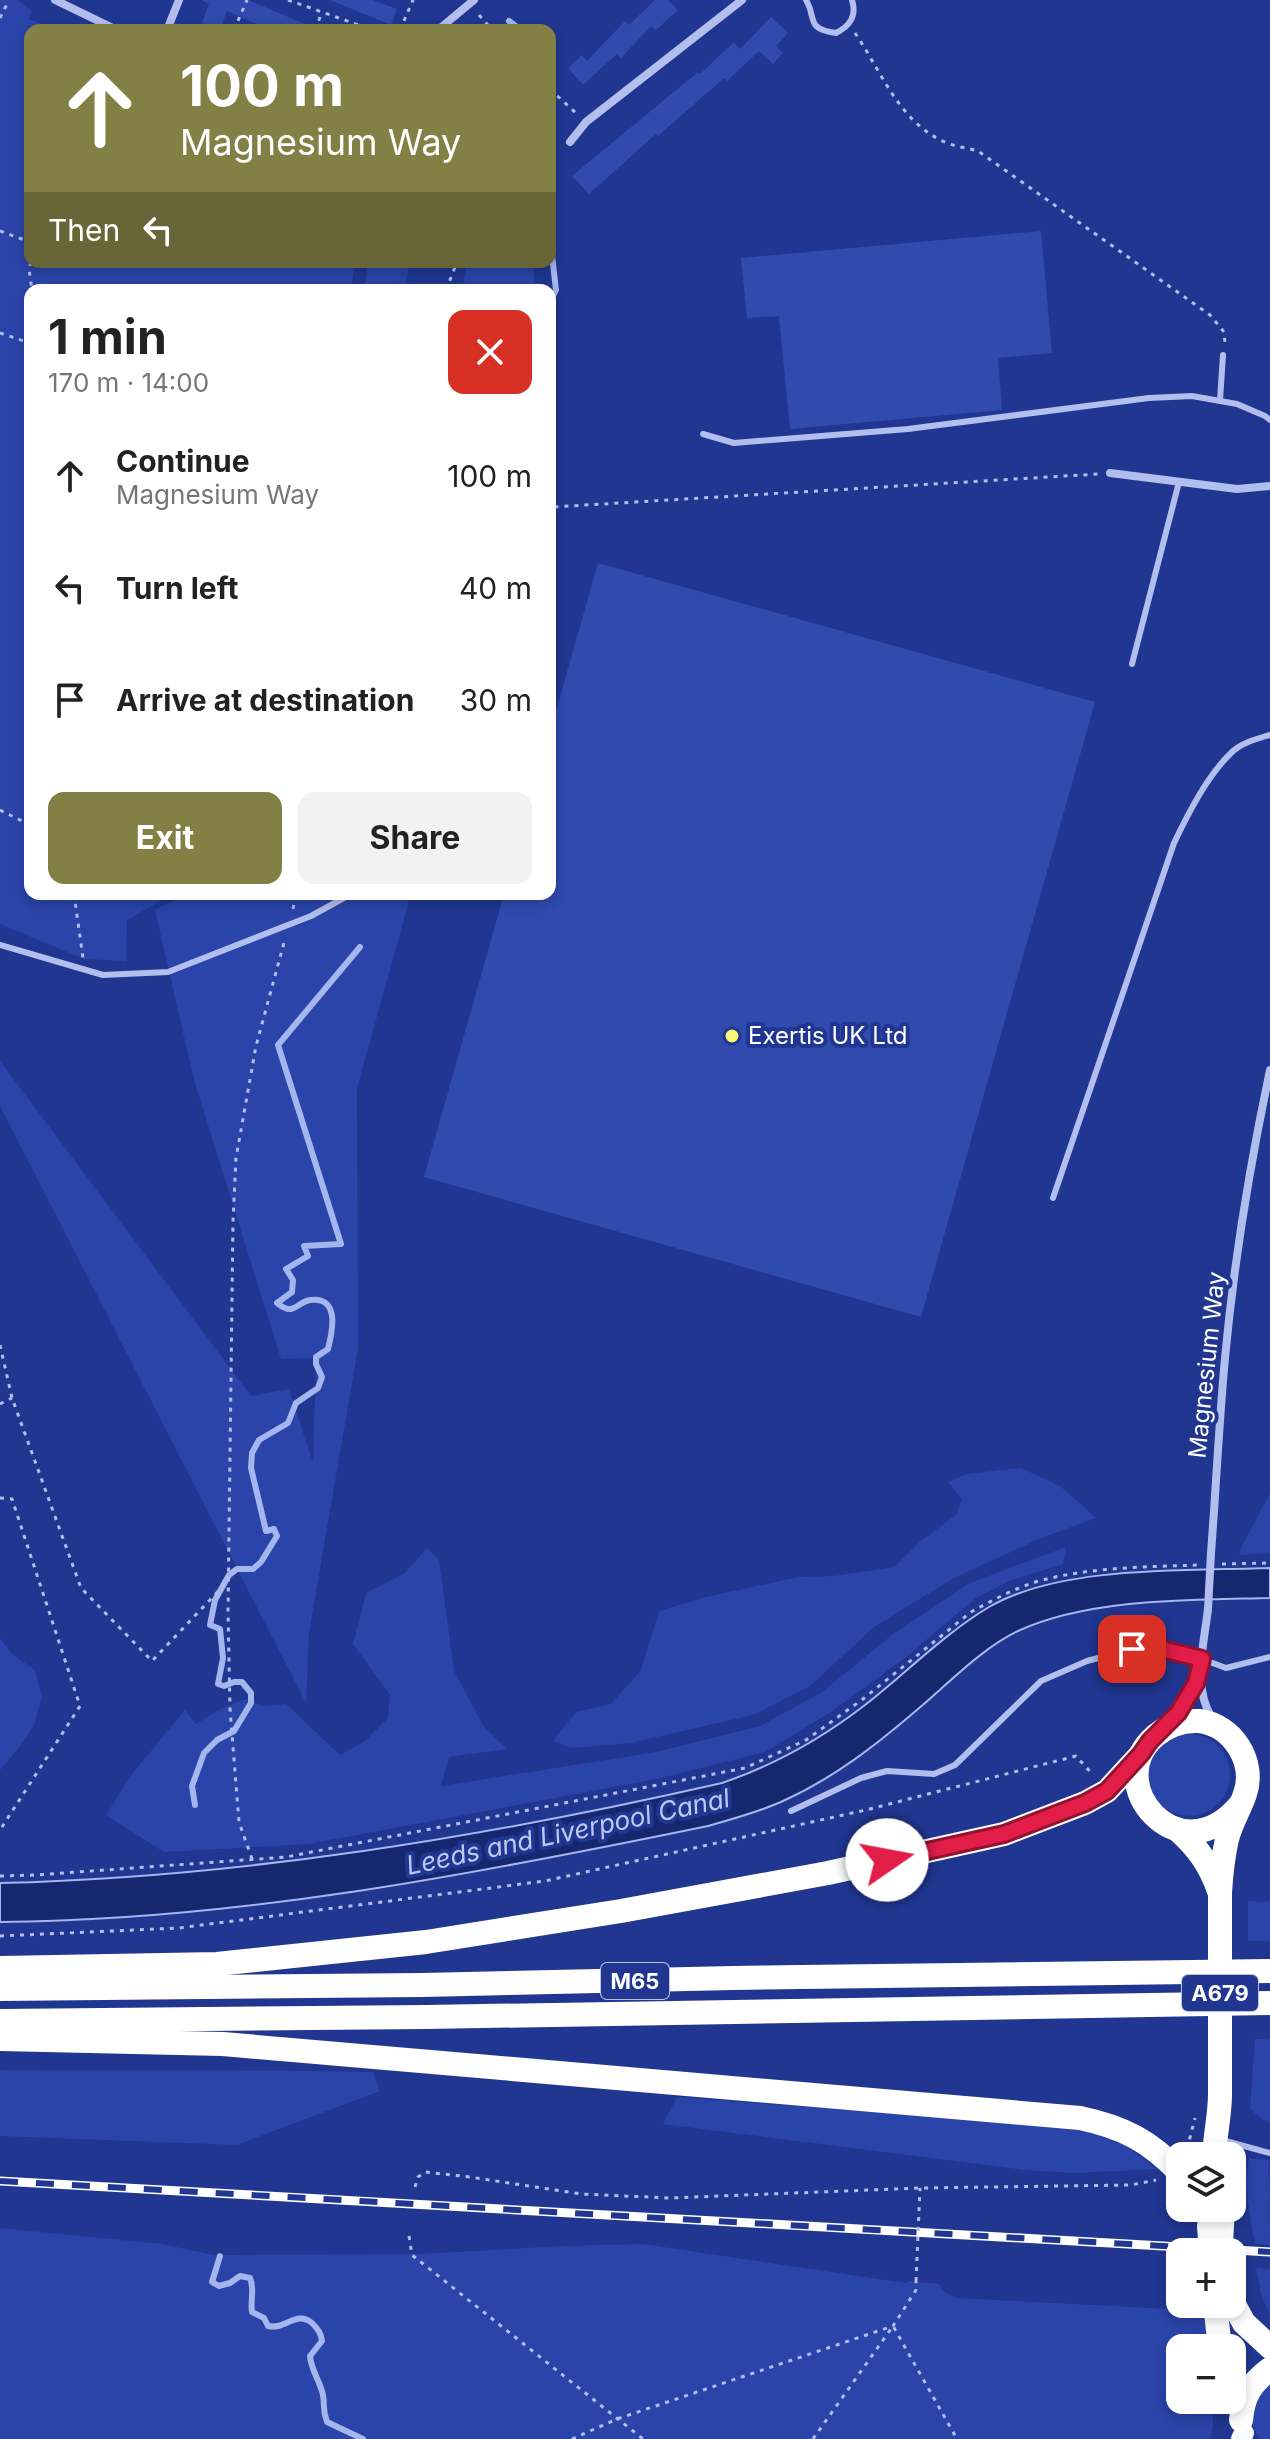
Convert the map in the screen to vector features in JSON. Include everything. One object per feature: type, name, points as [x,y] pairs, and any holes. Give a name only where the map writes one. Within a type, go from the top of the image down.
[{"type":"highway","points":[[0,1968],[217,1964],[441,1939],[621,1911],[828,1873],[1004,1834],[1085,1803],[1107,1791],[1161,1730],[1191,1721],[1217,1727]]},
{"type":"highway","name":"A679","points":[[1216,2131],[1220,1893],[1227,1841],[1246,1792],[1247,1764],[1234,1739],[1217,1727]]},
{"type":"highway","name":"A679","points":[[1141,1754],[1137,1773],[1139,1791],[1147,1809],[1193,1844],[1207,1861],[1220,1893]]},
{"type":"highway","points":[[1178,1830],[1196,1832],[1213,1828],[1229,1819],[1240,1805]]},
{"type":"highway","name":"M65","points":[[0,1989],[1270,1971]]},
{"type":"highway","name":"M65","points":[[0,2021],[1270,2003]]},
{"type":"highway","points":[[0,2039],[223,2044],[1069,2116],[1108,2124],[1159,2151],[1166,2167]]},
{"type":"highway","points":[[1238,2318],[1270,2347]]},
{"type":"highway","points":[[1243,2433],[1243,2403],[1247,2391],[1257,2378],[1270,2369]]},
{"type":"street","points":[[55,0],[105,24]]},
{"type":"street","points":[[169,24],[179,0]]},
{"type":"street","points":[[460,0],[472,2]]},
{"type":"street","points":[[570,142],[586,122],[742,0]]},
{"type":"street","points":[[445,24],[472,2]]},
{"type":"street","points":[[1110,473],[1237,489],[1270,486]]},
{"type":"street","name":"Magnesium Way","points":[[1217,1727],[1204,1699],[1202,1662],[1225,1357],[1239,1246],[1270,1070]]},
{"type":"street","name":"Magnesium Way","points":[[1161,1730],[1188,1699],[1202,1662]]},
{"type":"lane","points":[[806,0],[811,19],[822,30],[836,33],[849,25],[855,11],[852,0]]},
{"type":"lane","points":[[1220,400],[1223,355]]},
{"type":"lane","points":[[703,434],[734,443],[908,429],[1149,398],[1192,396],[1220,400],[1270,420]]},
{"type":"lane","points":[[1132,664],[1179,482]]},
{"type":"lane","points":[[1053,1198],[1174,843],[1195,801],[1231,752],[1250,741],[1270,735]]},
{"type":"lane","points":[[0,945],[103,975],[168,972],[311,916],[340,900]]},
{"type":"lane","points":[[791,1811],[861,1778],[887,1771],[934,1774],[955,1765],[1041,1681],[1087,1661],[1132,1649],[1162,1649],[1226,1668],[1270,1657]]},
{"type":"lane","points":[[1216,2131],[1270,2153]]},
{"type":"path","points":[[0,18],[9,0]]},
{"type":"path","points":[[237,24],[247,0]]},
{"type":"path","points":[[288,0],[356,24]]},
{"type":"path","points":[[403,24],[413,0]]},
{"type":"path","points":[[472,2],[488,24]]},
{"type":"path","points":[[317,24],[322,12]]},
{"type":"path","points":[[849,25],[895,101],[927,132],[948,144],[978,151],[1210,315],[1224,332],[1223,355]]},
{"type":"path","points":[[556,94],[586,122]]},
{"type":"path","points":[[0,231],[24,240]]},
{"type":"path","points":[[0,333],[24,341]]},
{"type":"path","points":[[556,507],[1110,473]]},
{"type":"path","points":[[0,810],[24,822]]},
{"type":"path","points":[[75,900],[85,970]]},
{"type":"path","points":[[252,1859],[239,1822],[230,1709],[228,1612],[234,1205],[236,1158],[256,1046],[289,925]]},
{"type":"path","points":[[0,1345],[12,1398],[81,1588],[152,1661],[226,1583]]},
{"type":"path","points":[[0,1404],[12,1398]]},
{"type":"path","points":[[0,1498],[12,1499],[80,1706],[0,1830]]},
{"type":"path","points":[[1217,1564],[1270,1563]]},
{"type":"path","points":[[0,1876],[286,1857],[745,1768],[806,1740],[863,1699],[971,1612],[989,1602],[1040,1581],[1070,1575],[1139,1567],[1202,1565]]},
{"type":"path","points":[[0,1936],[179,1928],[545,1881],[866,1810],[1076,1756],[1098,1781]]},
{"type":"path","points":[[415,2187],[418,2177],[425,2172],[581,2194],[670,2198],[920,2188],[1131,2185],[1166,2177]]},
{"type":"path","points":[[813,2439],[916,2290],[920,2188]]},
{"type":"path","points":[[409,2236],[412,2255],[643,2439]]},
{"type":"path","points":[[572,2439],[617,2419],[893,2326]]},
{"type":"path","points":[[893,2326],[957,2439]]},
{"type":"shaded area","points":[[0,0],[18,0],[32,11],[28,19],[42,24],[24,24],[24,268],[354,268],[352,284],[24,284],[24,900],[162,900],[127,920],[126,961],[84,959],[0,924]]},
{"type":"shaded area","points":[[367,268],[409,268],[405,284],[365,284]]},
{"type":"shaded area","points":[[466,268],[533,268],[535,284],[463,284]]},
{"type":"shaded area","points":[[174,900],[409,900],[357,1088],[358,1348],[309,1633],[306,1703],[0,1106],[0,1061],[251,1396],[289,1389],[313,1463],[316,1358],[281,1359],[194,1080],[155,910]]},
{"type":"shaded area","points":[[1021,1468],[1060,1486],[1096,1518],[1039,1539],[954,1578],[874,1627],[810,1686],[753,1715],[630,1743],[571,1748],[553,1741],[576,1712],[611,1704],[641,1670],[659,1611],[706,1597],[799,1577],[834,1576],[894,1567],[922,1540],[956,1515],[962,1499],[948,1482],[967,1474]]},
{"type":"shaded area","points":[[1270,1493],[1270,1553],[1239,1555],[1241,1548]]},
{"type":"shaded area","points":[[1066,1547],[1063,1564],[1012,1580],[976,1598],[906,1657],[831,1712],[765,1752],[657,1779],[308,1844],[164,1852],[106,1815],[132,1774],[185,1710],[196,1724],[220,1709],[245,1699],[263,1706],[286,1704],[340,1755],[365,1741],[388,1718],[390,1695],[353,1644],[366,1593],[405,1573],[427,1548],[439,1559],[454,1671],[484,1727],[507,1749],[449,1757],[441,1786],[656,1752],[760,1726],[822,1692],[892,1635],[970,1583]]},
{"type":"shaded area","points":[[0,1638],[12,1654],[35,1670],[42,1697],[34,1725],[0,1770]]},
{"type":"shaded area","points":[[1189,1734],[1205,1737],[1218,1746],[1227,1759],[1230,1775],[1227,1791],[1218,1804],[1205,1813],[1189,1816],[1173,1813],[1160,1804],[1151,1791],[1148,1775],[1151,1759],[1160,1746],[1173,1737]]},
{"type":"shaded area","points":[[1248,1901],[1270,1902],[1270,1941],[1248,1941]]},
{"type":"shaded area","points":[[1255,2039],[1270,2039],[1270,2122],[1250,2109]]},
{"type":"shaded area","points":[[0,2070],[373,2072],[380,2091],[237,2145],[0,2136]]},
{"type":"shaded area","points":[[677,2097],[1017,2123],[1094,2132],[1126,2146],[1157,2169],[1075,2173],[1025,2170],[663,2124]]},
{"type":"shaded area","points":[[1249,2158],[1269,2160],[1270,2245],[1255,2244],[1247,2190]]},
{"type":"shaded area","points":[[0,2228],[162,2244],[213,2255],[419,2254],[643,2244],[905,2283],[939,2284],[944,2292],[957,2298],[1166,2309],[1166,2318],[1207,2318],[1208,2334],[1166,2334],[1166,2414],[1213,2414],[1213,2427],[1210,2439],[0,2439]]},
{"type":"shaded area","points":[[1256,2268],[1270,2269],[1270,2316],[1261,2294]]},
{"type":"shaded area","points":[[1270,2381],[1270,2439],[1261,2439],[1252,2423],[1253,2408]]},
{"type":"water","name":"Leeds and Liverpool Canal","points":[[1270,1568],[1270,1598],[1109,1607],[1046,1620],[1018,1631],[979,1656],[886,1735],[837,1771],[774,1805],[708,1826],[445,1877],[268,1903],[179,1913],[0,1922],[0,1883],[182,1872],[363,1851],[543,1821],[722,1783],[779,1759],[832,1729],[956,1629],[989,1607],[1018,1593],[1088,1577],[1126,1573]]},
{"type":"building","points":[[201,0],[248,0],[305,24],[257,24],[227,11],[222,24],[205,24],[202,23],[209,4]]},
{"type":"building","points":[[330,0],[373,0],[397,9],[391,24]]},
{"type":"building","points":[[655,0],[668,0],[678,10],[656,30],[651,26],[621,58],[617,54],[583,85],[568,68],[582,55],[587,61],[625,21],[629,25]]},
{"type":"building","points":[[771,17],[788,33],[776,46],[783,53],[773,64],[759,51],[727,81],[724,78],[658,136],[656,134],[589,194],[572,176],[698,72],[700,74],[734,42],[740,49]]},
{"type":"building","points":[[1041,231],[1052,353],[998,358],[1002,410],[790,429],[779,316],[747,318],[741,258]]},
{"type":"building","name":"Exertis UK Ltd","points":[[598,563],[1095,702],[921,1317],[424,1177],[502,900],[556,900],[556,711]]},
{"type":"waterway","points":[[509,21],[513,24]]},
{"type":"waterway","points":[[553,268],[555,284]]},
{"type":"waterway","points":[[195,1805],[192,1786],[204,1753],[217,1740],[234,1731],[251,1703],[251,1693],[242,1682],[224,1686],[218,1684],[223,1658],[220,1629],[210,1625],[215,1600],[229,1575],[237,1569],[253,1569],[277,1536],[274,1529],[266,1531],[251,1468],[252,1453],[259,1440],[288,1423],[296,1403],[318,1388],[322,1377],[316,1357],[328,1349],[332,1325],[330,1310],[320,1300],[310,1300],[291,1309],[277,1303],[292,1292],[293,1280],[286,1269],[308,1256],[304,1246],[341,1244],[278,1045],[360,947]]},
{"type":"waterway","points":[[220,2256],[212,2282],[219,2286],[240,2276],[250,2278],[252,2312],[264,2318],[268,2326],[301,2319],[318,2329],[322,2341],[310,2356],[323,2395],[327,2422],[363,2439]]},
{"type":"railway","points":[[0,2181],[1270,2252]]},
{"type":"place","name":"Exertis UK Ltd","points":[[732,1036]]},
{"type":"route","points":[[887,1860],[1004,1834],[1085,1803],[1107,1791],[1178,1713],[1196,1683],[1201,1666],[1202,1659],[1162,1649],[1132,1649]]}]
